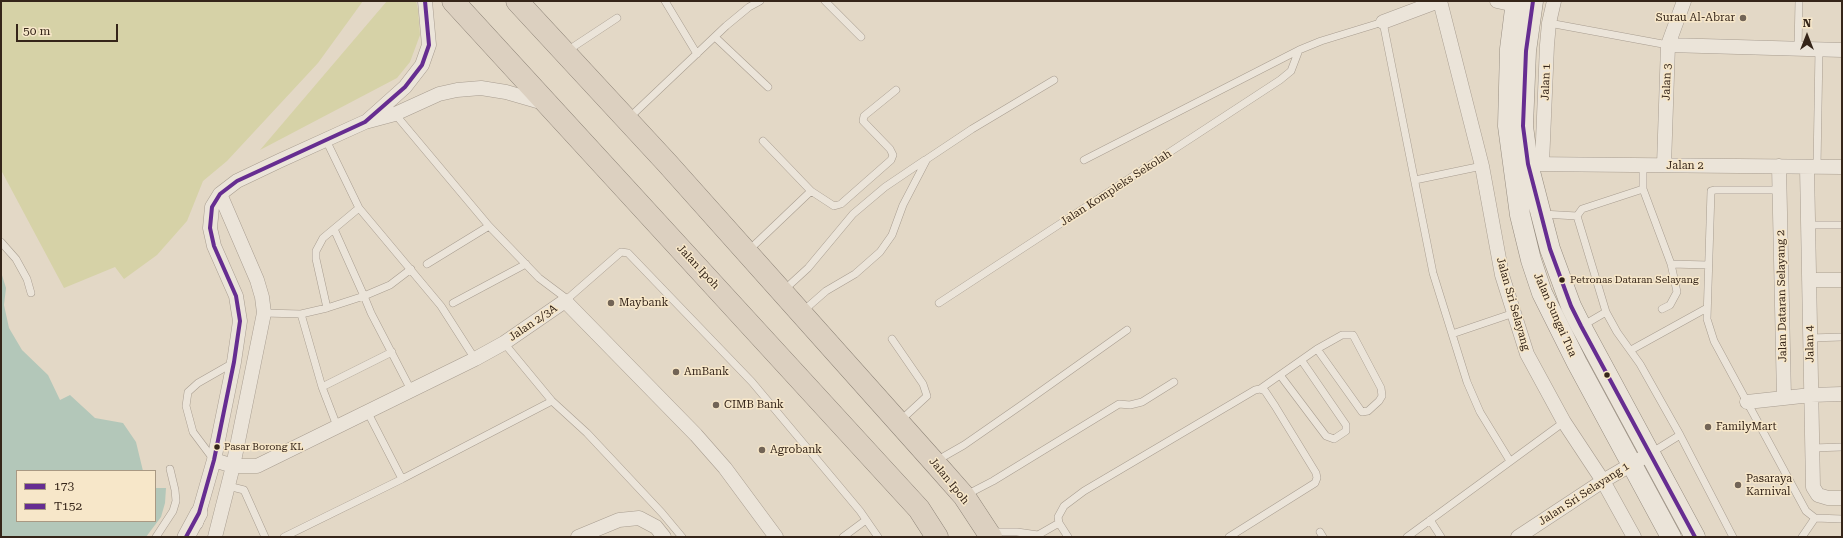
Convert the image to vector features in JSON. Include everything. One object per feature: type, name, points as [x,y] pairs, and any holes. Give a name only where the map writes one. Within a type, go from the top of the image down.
[{"type":"highway","name":"Jalan Ipoh","points":[[453,1],[919,509],[938,537]]},
{"type":"highway","name":"Jalan Ipoh","points":[[517,1],[627,120],[934,462],[964,496],[989,534]]},
{"type":"highway","points":[[919,509],[927,537]]},
{"type":"main road","name":"Jalan Sungai Tua","points":[[1515,2],[1526,51],[1523,89],[1523,126],[1535,164],[1540,213],[1560,279],[1580,326],[1651,453],[1695,537]]},
{"type":"main road","name":"Jalan Sungai Tua","points":[[1515,2],[1510,50],[1508,126],[1520,215],[1531,260],[1542,293],[1561,331],[1671,537]]},
{"type":"street","points":[[365,122],[404,87],[422,65],[429,45],[426,1]]},
{"type":"street","points":[[1384,22],[1440,1]]},
{"type":"street","name":"Jalan Sri Selayang","points":[[1440,1],[1482,166],[1502,274],[1527,354],[1564,422],[1603,481],[1634,537]]},
{"type":"street","name":"Jalan 1","points":[[1535,164],[1549,22],[1554,1]]},
{"type":"street","name":"Jalan 3","points":[[1664,165],[1668,45],[1684,1]]},
{"type":"street","points":[[1668,45],[1842,50]]},
{"type":"street","points":[[192,537],[214,460],[234,362],[240,321],[236,296],[214,246],[210,228],[212,207],[220,194],[237,181],[365,122],[395,114],[439,94],[465,89],[481,88],[506,92],[548,104]]},
{"type":"street","name":"Jalan 2","points":[[1535,164],[1842,167]]},
{"type":"street","name":"Jalan Dataran Selayang 2","points":[[1779,166],[1784,398]]},
{"type":"street","name":"Jalan 4","points":[[1812,166],[1808,225],[1813,487],[1818,495],[1828,498],[1842,498]]},
{"type":"street","points":[[215,537],[233,466],[264,313],[262,297],[257,280],[220,194]]},
{"type":"street","points":[[1809,280],[1842,280]]},
{"type":"street","name":"Jalan 2/3A","points":[[214,460],[233,466],[257,466],[504,343],[566,300],[696,435],[725,468],[776,537]]},
{"type":"street","points":[[1747,402],[1811,395],[1842,394]]},
{"type":"street","name":"Jalan Sri Selayang 1","points":[[1518,537],[1533,530],[1603,481],[1651,453]]},
{"type":"street","points":[[186,537],[199,513]]},
{"type":"street","points":[[578,537],[619,520],[639,518],[656,527],[664,537]]},
{"type":"lane","points":[[665,1],[697,54]]},
{"type":"lane","points":[[627,120],[715,37],[749,7],[760,1]]},
{"type":"lane","points":[[825,1],[861,37]]},
{"type":"lane","points":[[1798,49],[1799,1]]},
{"type":"lane","points":[[565,52],[617,18]]},
{"type":"lane","points":[[1084,160],[1299,50],[1321,41],[1384,22],[1433,273],[1467,382],[1480,412],[1510,461]]},
{"type":"lane","points":[[1549,22],[1668,45]]},
{"type":"lane","points":[[715,37],[768,87]]},
{"type":"lane","name":"Jalan Kompleks Sekolah","points":[[939,303],[1273,85],[1291,71],[1299,50]]},
{"type":"lane","points":[[1812,166],[1819,50]]},
{"type":"lane","points":[[782,292],[808,268],[853,214],[885,187],[972,129],[1054,80]]},
{"type":"lane","points":[[763,141],[811,191],[834,206],[841,204],[891,160],[893,155],[890,149],[863,122],[864,116],[896,90]]},
{"type":"lane","points":[[395,114],[489,226],[540,278],[566,300],[621,252],[628,253],[752,382],[866,520],[878,537]]},
{"type":"lane","points":[[326,140],[359,208],[441,306],[475,358]]},
{"type":"lane","points":[[800,313],[826,291],[855,274],[880,252],[892,235],[903,205],[927,159]]},
{"type":"lane","points":[[1643,165],[1643,189],[1671,264],[1678,292],[1670,305],[1662,309]]},
{"type":"lane","points":[[1415,180],[1482,166]]},
{"type":"lane","points":[[1577,216],[1582,209],[1643,189]]},
{"type":"lane","points":[[1780,190],[1711,191],[1707,319],[1714,341],[1806,511],[1815,518],[1842,520]]},
{"type":"lane","points":[[746,252],[811,191]]},
{"type":"lane","points":[[327,308],[316,259],[316,251],[323,238],[359,208]]},
{"type":"lane","points":[[1540,213],[1577,216]]},
{"type":"lane","points":[[1577,216],[1606,312],[1617,332],[1631,350],[1680,435],[1733,537]]},
{"type":"lane","points":[[1808,225],[1842,225]]},
{"type":"lane","points":[[427,264],[489,226]]},
{"type":"lane","points":[[334,229],[371,314],[411,390]]},
{"type":"lane","points":[[1,242],[16,259],[27,279],[31,293]]},
{"type":"lane","points":[[453,304],[526,264]]},
{"type":"lane","points":[[1671,264],[1708,265]]},
{"type":"lane","points":[[264,313],[301,314],[327,308],[364,296],[390,285],[411,269]]},
{"type":"lane","points":[[1631,350],[1707,308]]},
{"type":"lane","points":[[1580,326],[1606,312]]},
{"type":"lane","points":[[1452,334],[1514,313]]},
{"type":"lane","points":[[301,314],[322,388],[337,426]]},
{"type":"lane","points":[[934,462],[964,445],[1127,330]]},
{"type":"lane","points":[[1068,537],[1059,523],[1058,516],[1064,506],[1084,491],[1255,390],[1260,389],[1302,362],[1317,350],[1342,335],[1353,335],[1381,388],[1382,396],[1379,401],[1368,411],[1362,412],[1317,350]]},
{"type":"lane","points":[[1810,338],[1842,338]]},
{"type":"lane","points":[[892,340],[923,384],[928,396],[899,423]]},
{"type":"lane","points":[[504,343],[552,401],[587,432],[662,513],[682,537]]},
{"type":"lane","points":[[322,388],[392,352]]},
{"type":"lane","points":[[214,460],[193,432],[186,406],[188,392],[198,383],[234,362]]},
{"type":"lane","points":[[1280,376],[1326,436],[1334,439],[1346,430],[1346,425],[1302,362]]},
{"type":"lane","points":[[964,496],[993,481],[1119,404],[1130,405],[1142,402],[1174,382]]},
{"type":"lane","points":[[1229,537],[1314,483],[1317,478],[1316,473],[1275,406],[1265,391],[1260,389]]},
{"type":"lane","points":[[284,537],[402,479],[552,401]]},
{"type":"lane","points":[[366,411],[402,479]]},
{"type":"lane","points":[[1407,537],[1564,422]]},
{"type":"lane","points":[[1651,453],[1680,435]]},
{"type":"lane","points":[[1812,448],[1842,447]]},
{"type":"lane","points":[[156,537],[173,511],[176,501],[170,469]]},
{"type":"lane","points":[[228,486],[244,490],[265,537]]},
{"type":"lane","points":[[1802,537],[1815,518]]},
{"type":"lane","points":[[843,537],[866,520]]},
{"type":"lane","points":[[1430,520],[1441,537]]},
{"type":"lane","points":[[989,534],[1017,532],[1038,535],[1059,523]]},
{"type":"shaded area","points":[[1,1],[363,1],[318,63],[227,161],[203,181],[187,221],[157,255],[124,279],[115,267],[64,288],[1,170]]},
{"type":"shaded area","points":[[387,1],[416,1],[418,9],[420,35],[410,62],[397,78],[260,150]]},
{"type":"shaded area","points":[[1,272],[6,288],[4,305],[9,328],[22,350],[48,375],[60,400],[70,395],[95,418],[123,423],[136,442],[143,470],[16,470],[16,522],[156,522],[156,488],[166,488],[165,503],[161,517],[146,537],[1,537]]},
{"type":"transit line","name":"T152","points":[[186,537],[199,513],[214,460],[234,362],[240,321],[236,296],[214,246],[210,228],[212,207],[220,194],[237,181],[365,122],[405,87],[422,65],[429,45],[425,1]]},
{"type":"transit line","name":"173","points":[[1533,1],[1526,51],[1523,126],[1528,164],[1550,249],[1571,306],[1581,326],[1695,537]]},
{"type":"place","name":"Surau Al-Abrar","points":[[1743,18]]},
{"type":"place","name":"Petronas Dataran Selayang","points":[[1562,280]]},
{"type":"place","name":"Maybank","points":[[611,303]]},
{"type":"place","name":"AmBank","points":[[676,372]]},
{"type":"place","name":"CIMB Bank","points":[[716,405]]},
{"type":"place","name":"FamilyMart","points":[[1708,427]]},
{"type":"place","name":"Pasar Borong KL","points":[[217,447]]},
{"type":"place","name":"Agrobank","points":[[762,450]]},
{"type":"place","name":"Pasaraya Karnival","points":[[1738,485]]}]
